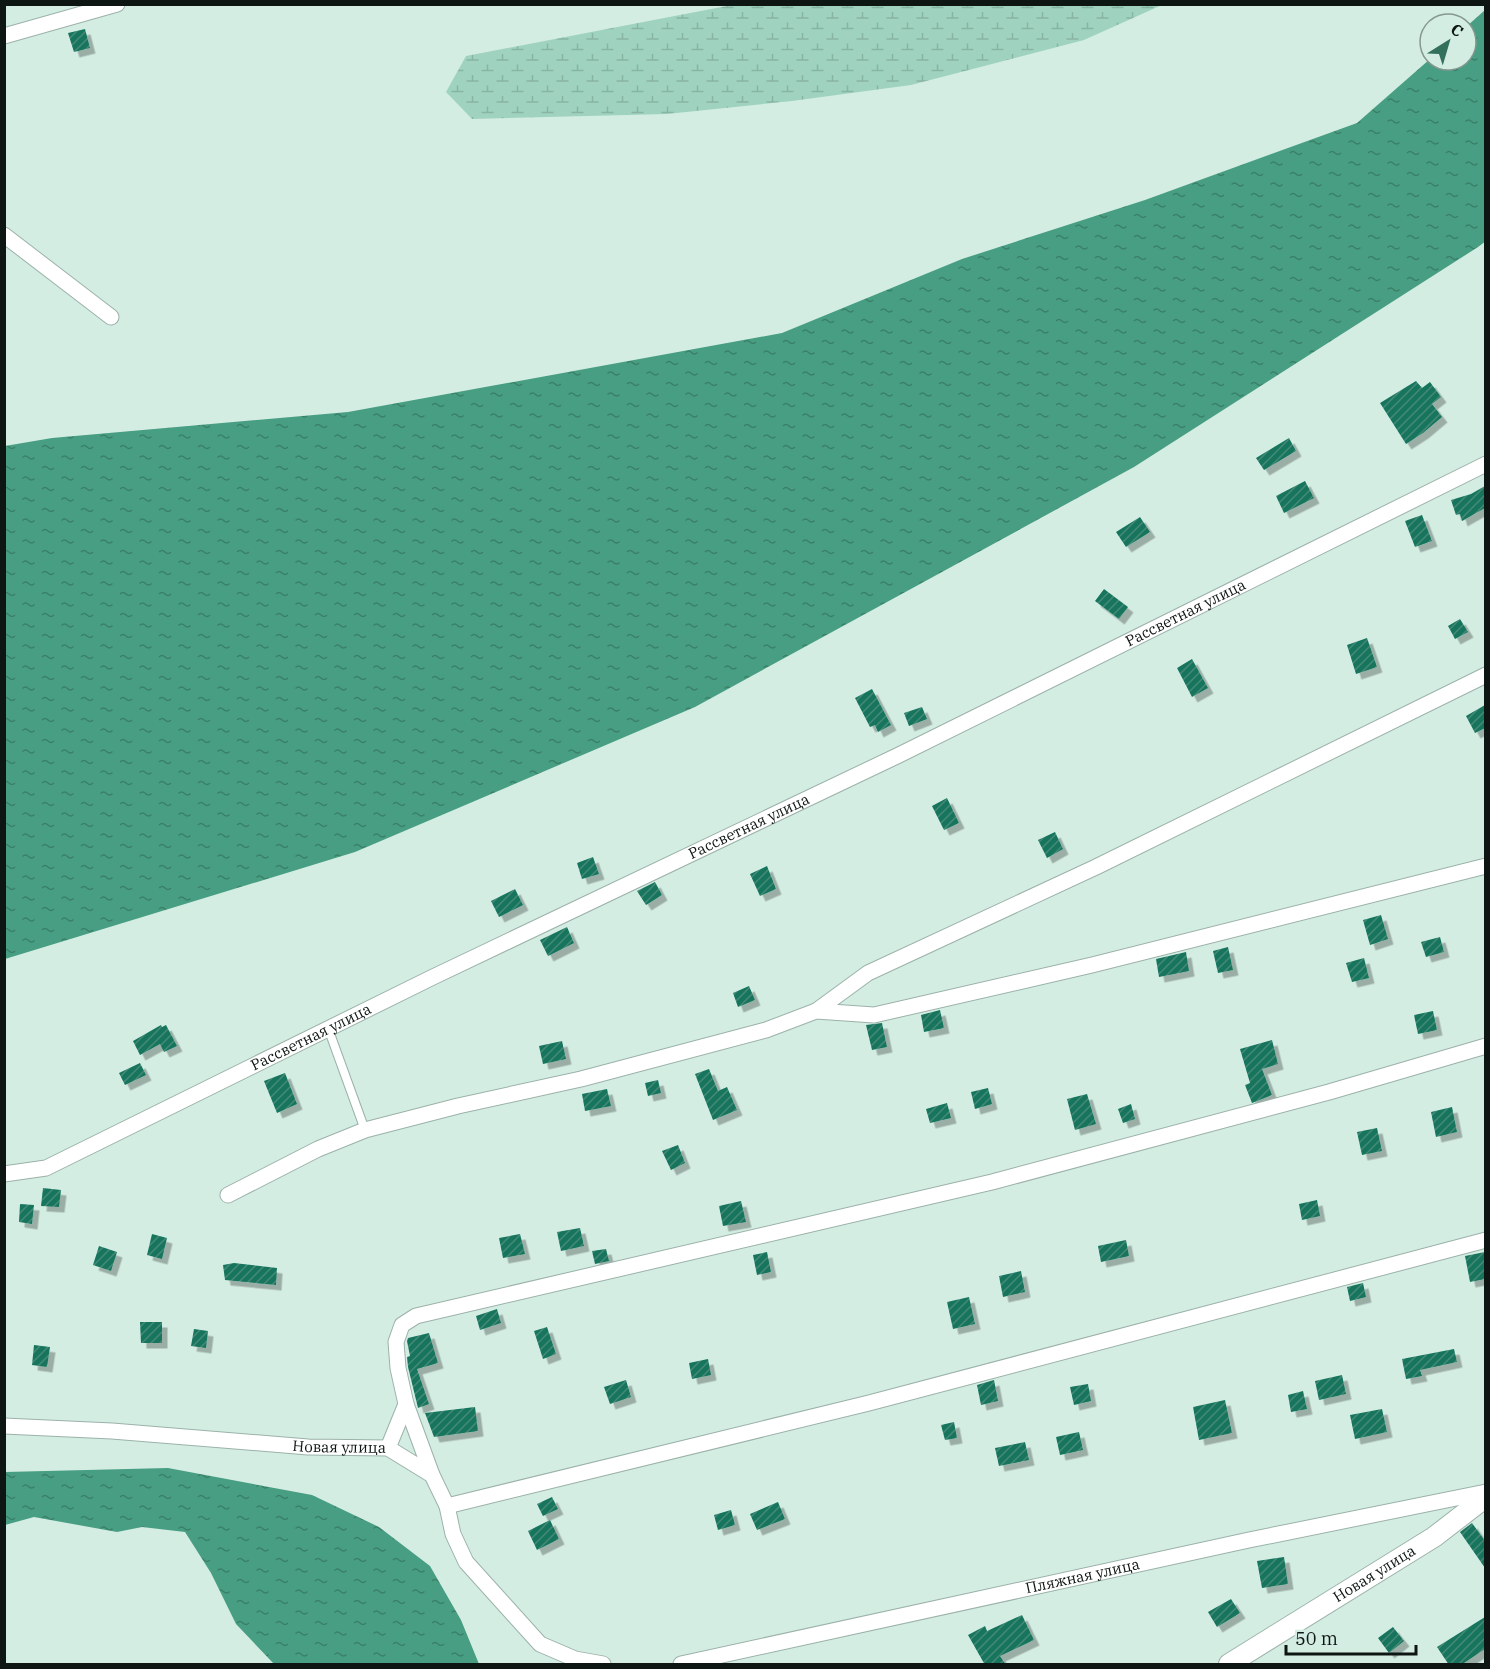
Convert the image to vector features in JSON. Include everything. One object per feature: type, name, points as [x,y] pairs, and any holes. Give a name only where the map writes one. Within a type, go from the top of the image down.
[{"type":"street","points":[[4,36],[117,4]]},
{"type":"street","points":[[4,235],[111,317]]},
{"type":"street","name":"Рассветная улица","points":[[4,1174],[46,1168],[328,1028],[909,750],[1485,464]]},
{"type":"street","points":[[228,1195],[318,1149],[365,1130],[458,1106],[593,1076],[766,1030],[816,1011],[868,974],[1096,867],[1485,675]]},
{"type":"street","points":[[816,1011],[874,1015],[1092,965],[1485,866]]},
{"type":"street","points":[[604,1664],[575,1659],[540,1644],[466,1562],[453,1534],[447,1506],[432,1475],[406,1404],[396,1342],[402,1325],[416,1316],[992,1182],[1329,1092],[1485,1046]]},
{"type":"street","points":[[447,1506],[869,1403],[1485,1240]]},
{"type":"street","points":[[388,1448],[406,1404]]},
{"type":"street","name":"Новая улица","points":[[4,1426],[112,1431],[308,1447],[388,1448],[432,1475]]},
{"type":"street","name":"Пляжная улица","points":[[680,1664],[1249,1540],[1485,1492]]},
{"type":"street","name":"Новая улица","points":[[1229,1665],[1434,1537],[1485,1497]]},
{"type":"lane","points":[[328,1028],[365,1130]]},
{"type":"green space","points":[[737,4],[1162,5],[1084,40],[911,85],[792,101],[667,114],[472,119],[446,92],[466,56]]},
{"type":"water","points":[[1485,10],[1486,241],[1478,247],[1134,467],[695,707],[355,852],[5,959],[5,446],[52,438],[348,412],[782,333],[962,259],[1145,200],[1357,123],[1418,70],[1418,72],[1478,72],[1478,16]]},
{"type":"water","points":[[168,1468],[312,1495],[379,1527],[430,1566],[461,1620],[479,1664],[274,1664],[236,1624],[211,1573],[185,1532],[142,1527],[117,1532],[34,1517],[5,1525],[5,1472]]},
{"type":"building","points":[[85,29],[90,48],[74,52],[68,33]]},
{"type":"building","points":[[1416,381],[1422,388],[1430,382],[1441,397],[1432,404],[1442,417],[1406,444],[1380,403]]},
{"type":"building","points":[[1289,438],[1296,451],[1264,470],[1256,458]]},
{"type":"building","points":[[1305,481],[1314,498],[1284,513],[1276,496]]},
{"type":"building","points":[[1485,486],[1485,508],[1462,521],[1460,514],[1456,515],[1451,500],[1471,494]]},
{"type":"building","points":[[1422,515],[1432,541],[1415,547],[1405,521]]},
{"type":"building","points":[[1140,517],[1150,532],[1126,547],[1116,532]]},
{"type":"building","points":[[1104,589],[1128,607],[1119,619],[1095,601]]},
{"type":"building","points":[[1460,619],[1468,632],[1455,639],[1448,626]]},
{"type":"building","points":[[1367,638],[1377,667],[1356,674],[1347,645]]},
{"type":"building","points":[[1192,659],[1208,688],[1192,697],[1177,668]]},
{"type":"building","points":[[872,689],[891,725],[878,732],[875,725],[870,727],[855,698]]},
{"type":"building","points":[[1485,705],[1485,728],[1475,733],[1466,716]]},
{"type":"building","points":[[922,707],[927,719],[909,726],[904,713]]},
{"type":"building","points":[[947,798],[959,823],[944,830],[932,806]]},
{"type":"building","points":[[1055,832],[1063,849],[1047,858],[1038,840]]},
{"type":"building","points":[[593,857],[599,874],[582,879],[577,863]]},
{"type":"building","points":[[767,866],[776,889],[760,896],[750,874]]},
{"type":"building","points":[[655,882],[662,895],[646,905],[637,891]]},
{"type":"building","points":[[515,889],[523,905],[499,917],[491,901]]},
{"type":"building","points":[[1381,915],[1388,939],[1370,945],[1363,920]]},
{"type":"building","points":[[567,927],[574,943],[548,956],[540,940]]},
{"type":"building","points":[[1440,937],[1444,952],[1426,957],[1421,942]]},
{"type":"building","points":[[1228,947],[1233,970],[1218,973],[1213,951]]},
{"type":"building","points":[[1186,952],[1189,971],[1159,977],[1156,959]]},
{"type":"building","points":[[1364,958],[1369,978],[1352,982],[1346,963]]},
{"type":"building","points":[[749,986],[755,1000],[738,1007],[733,993]]},
{"type":"building","points":[[940,1010],[944,1028],[924,1032],[921,1015]]},
{"type":"building","points":[[1433,1011],[1437,1030],[1418,1034],[1414,1015]]},
{"type":"building","points":[[882,1023],[887,1047],[872,1050],[866,1025]]},
{"type":"building","points":[[161,1025],[162,1027],[166,1025],[177,1046],[164,1052],[160,1044],[140,1055],[133,1041]]},
{"type":"building","points":[[1272,1040],[1278,1064],[1262,1069],[1272,1095],[1252,1103],[1245,1085],[1250,1083],[1240,1049]]},
{"type":"building","points":[[562,1041],[566,1059],[543,1064],[539,1046]]},
{"type":"building","points":[[140,1063],[146,1075],[125,1085],[119,1073]]},
{"type":"building","points":[[709,1069],[718,1091],[727,1087],[737,1110],[713,1120],[695,1074]]},
{"type":"building","points":[[285,1073],[297,1104],[277,1113],[264,1081]]},
{"type":"building","points":[[658,1080],[661,1093],[648,1096],[645,1083]]},
{"type":"building","points":[[988,1088],[992,1104],[975,1109],[971,1092]]},
{"type":"building","points":[[607,1089],[611,1106],[585,1111],[582,1094]]},
{"type":"building","points":[[1087,1094],[1096,1124],[1075,1130],[1067,1099]]},
{"type":"building","points":[[947,1103],[951,1118],[930,1123],[926,1109]]},
{"type":"building","points":[[1131,1104],[1135,1119],[1123,1123],[1118,1109]]},
{"type":"building","points":[[1452,1107],[1457,1132],[1436,1137],[1431,1112]]},
{"type":"building","points":[[1377,1128],[1382,1151],[1362,1155],[1357,1132]]},
{"type":"building","points":[[678,1145],[685,1163],[671,1170],[662,1151]]},
{"type":"building","points":[[43,1188],[61,1190],[59,1207],[41,1206]]},
{"type":"building","points":[[1317,1200],[1320,1216],[1302,1220],[1299,1204]]},
{"type":"building","points":[[741,1201],[746,1222],[723,1226],[719,1206]]},
{"type":"building","points":[[20,1204],[34,1205],[32,1224],[19,1222]]},
{"type":"building","points":[[580,1228],[584,1246],[561,1251],[557,1232]]},
{"type":"building","points":[[152,1234],[167,1238],[162,1259],[147,1255]]},
{"type":"building","points":[[520,1234],[525,1254],[503,1258],[499,1238]]},
{"type":"building","points":[[1126,1240],[1129,1256],[1101,1262],[1098,1246]]},
{"type":"building","points":[[99,1246],[117,1252],[111,1271],[93,1265]]},
{"type":"building","points":[[606,1249],[609,1261],[595,1264],[592,1251]]},
{"type":"building","points":[[767,1252],[771,1272],[757,1275],[753,1255]]},
{"type":"building","points":[[1485,1252],[1485,1279],[1470,1282],[1465,1256]]},
{"type":"building","points":[[234,1263],[277,1268],[276,1285],[225,1280],[223,1265]]},
{"type":"building","points":[[1021,1271],[1025,1292],[1003,1297],[999,1276]]},
{"type":"building","points":[[1363,1283],[1366,1297],[1350,1301],[1347,1287]]},
{"type":"building","points":[[969,1297],[975,1324],[953,1329],[947,1302]]},
{"type":"building","points":[[497,1309],[501,1323],[480,1330],[476,1316]]},
{"type":"building","points":[[140,1322],[162,1322],[162,1343],[141,1343]]},
{"type":"building","points":[[547,1327],[556,1354],[543,1359],[534,1331]]},
{"type":"building","points":[[194,1329],[208,1331],[206,1348],[191,1346]]},
{"type":"building","points":[[429,1333],[438,1363],[417,1369],[429,1404],[418,1408],[408,1367],[407,1357],[410,1356],[407,1341],[408,1338]]},
{"type":"building","points":[[34,1345],[50,1347],[47,1367],[32,1365]]},
{"type":"building","points":[[1454,1349],[1457,1362],[1420,1370],[1422,1376],[1406,1379],[1402,1359]]},
{"type":"building","points":[[708,1359],[711,1375],[692,1379],[689,1363]]},
{"type":"building","points":[[1342,1375],[1346,1394],[1319,1400],[1315,1381]]},
{"type":"building","points":[[626,1380],[631,1397],[610,1404],[604,1387]]},
{"type":"building","points":[[994,1380],[998,1401],[981,1405],[977,1385]]},
{"type":"building","points":[[1088,1384],[1091,1401],[1074,1405],[1070,1387]]},
{"type":"building","points":[[1303,1391],[1307,1409],[1291,1412],[1288,1395]]},
{"type":"building","points":[[1225,1400],[1232,1433],[1199,1440],[1193,1407]]},
{"type":"building","points":[[475,1407],[478,1431],[434,1437],[425,1413]]},
{"type":"building","points":[[1382,1409],[1387,1432],[1355,1439],[1350,1415]]},
{"type":"building","points":[[954,1422],[957,1438],[945,1440],[941,1425]]},
{"type":"building","points":[[1079,1432],[1083,1450],[1060,1455],[1056,1437]]},
{"type":"building","points":[[1025,1442],[1029,1460],[999,1466],[995,1448]]},
{"type":"building","points":[[552,1497],[558,1509],[543,1516],[537,1504]]},
{"type":"building","points":[[778,1502],[785,1519],[757,1530],[750,1514]]},
{"type":"building","points":[[731,1510],[735,1525],[718,1530],[714,1515]]},
{"type":"building","points":[[550,1520],[559,1539],[537,1550],[528,1531]]},
{"type":"building","points":[[1472,1523],[1485,1541],[1485,1568],[1460,1532]]},
{"type":"building","points":[[1284,1557],[1288,1584],[1262,1588],[1257,1561]]},
{"type":"building","points":[[1231,1599],[1240,1613],[1217,1627],[1208,1612]]},
{"type":"building","points":[[1022,1615],[1034,1640],[1000,1656],[1006,1665],[985,1665],[968,1635],[985,1626],[987,1631]]},
{"type":"building","points":[[1485,1617],[1485,1649],[1461,1665],[1449,1665],[1437,1647]]},
{"type":"building","points":[[1393,1627],[1404,1641],[1389,1653],[1378,1638]]}]
